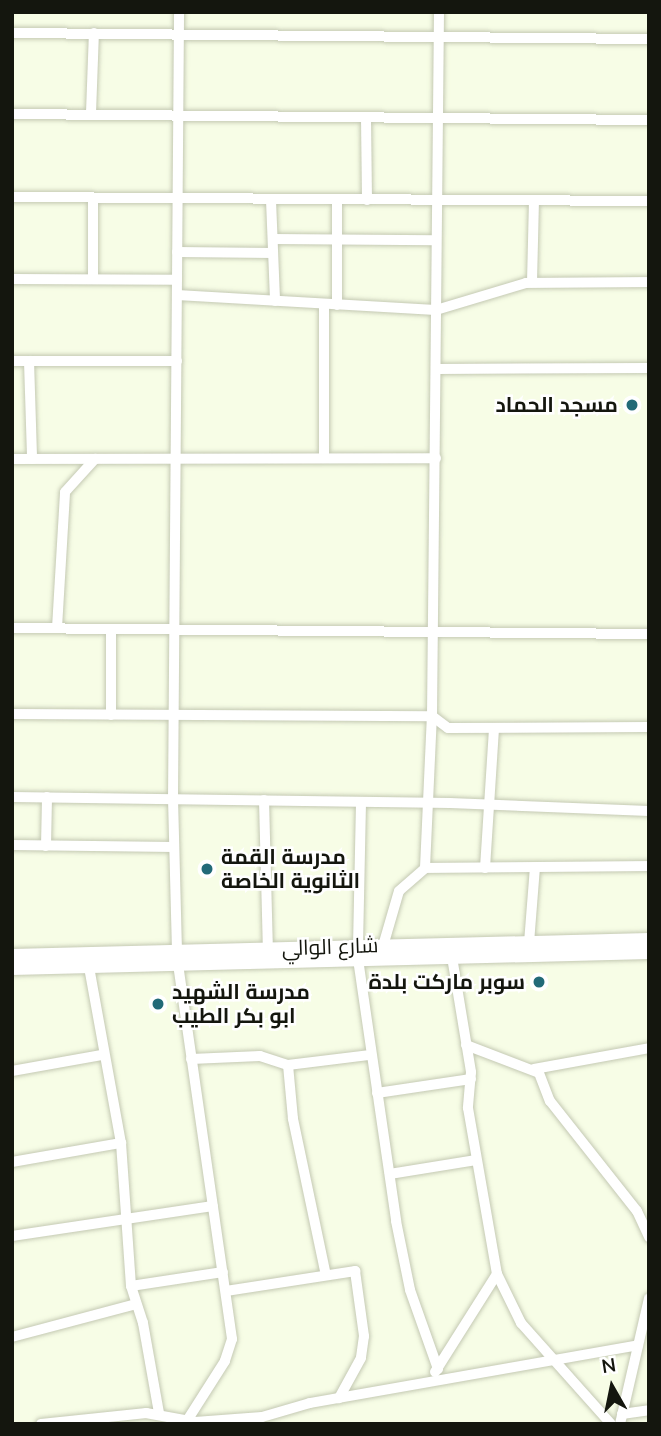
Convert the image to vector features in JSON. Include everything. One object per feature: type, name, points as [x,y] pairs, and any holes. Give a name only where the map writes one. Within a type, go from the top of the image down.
[{"type":"street","points":[[179,12],[177,628],[173,799],[178,958],[226,1292],[229,1351],[194,1422]]},
{"type":"street","points":[[425,868],[432,716],[439,12]]},
{"type":"street","points":[[12,33],[649,39]]},
{"type":"street","points":[[91,113],[94,33]]},
{"type":"street","points":[[12,114],[649,120]]},
{"type":"street","points":[[366,118],[367,200]]},
{"type":"street","points":[[12,197],[649,201]]},
{"type":"street","points":[[93,198],[93,279]]},
{"type":"street","points":[[271,200],[275,301]]},
{"type":"street","points":[[337,200],[337,305]]},
{"type":"street","points":[[532,282],[534,202]]},
{"type":"street","points":[[273,239],[436,240]]},
{"type":"street","points":[[177,252],[273,253]]},
{"type":"street","points":[[12,279],[177,280]]},
{"type":"street","points":[[177,295],[436,310],[532,282],[649,282]]},
{"type":"street","points":[[324,304],[324,457]]},
{"type":"street","points":[[12,361],[177,361]]},
{"type":"street","points":[[29,362],[32,459]]},
{"type":"street","points":[[436,369],[649,368]]},
{"type":"street","points":[[12,459],[436,457]]},
{"type":"street","points":[[57,628],[65,492],[95,459]]},
{"type":"street","points":[[12,628],[649,634]]},
{"type":"street","points":[[111,629],[111,715]]},
{"type":"street","points":[[12,714],[432,716],[448,728],[649,727]]},
{"type":"street","points":[[485,868],[494,727]]},
{"type":"street","points":[[12,797],[430,803],[649,811]]},
{"type":"street","points":[[46,846],[47,797]]},
{"type":"street","points":[[264,800],[268,949]]},
{"type":"street","points":[[361,802],[358,953],[370,1055],[410,1290],[438,1369]]},
{"type":"street","points":[[12,845],[174,847]]},
{"type":"street","points":[[383,946],[399,891],[425,868],[649,866]]},
{"type":"street","points":[[529,943],[535,867]]},
{"type":"street","name":"شارع الوالي","points":[[12,956],[178,958],[358,953],[383,946],[649,940]]},
{"type":"street","name":"شارع الوالي","points":[[12,968],[89,967],[268,949],[452,957],[649,952]]},
{"type":"street","points":[[452,957],[471,1079],[468,1108],[497,1274],[521,1323],[552,1361],[611,1424]]},
{"type":"street","points":[[89,967],[102,1055],[121,1143],[130,1219],[131,1286],[159,1413]]},
{"type":"street","points":[[466,1045],[534,1069],[649,1048]]},
{"type":"street","points":[[12,1071],[102,1055]]},
{"type":"street","points":[[191,1059],[260,1056],[288,1065],[370,1055]]},
{"type":"street","points":[[288,1065],[293,1119],[326,1275]]},
{"type":"street","points":[[534,1069],[567,1125],[648,1230]]},
{"type":"street","points":[[377,1093],[471,1079]]},
{"type":"street","points":[[12,1162],[121,1143]]},
{"type":"street","points":[[390,1174],[476,1160]]},
{"type":"street","points":[[12,1236],[213,1206]]},
{"type":"street","points":[[226,1292],[355,1271],[365,1318],[361,1358],[340,1398]]},
{"type":"street","points":[[131,1286],[223,1272]]},
{"type":"street","points":[[424,1385],[438,1369],[497,1274]]},
{"type":"street","points":[[621,1419],[649,1298]]},
{"type":"street","points":[[12,1337],[136,1304]]},
{"type":"street","points":[[41,1424],[113,1420],[159,1413],[194,1422],[262,1417],[340,1398],[638,1345]]},
{"type":"street","points":[[621,1419],[649,1410]]},
{"type":"place","name":"مسجد الحماد","points":[[632,405]]},
{"type":"place","name":"مدرسة القمة الثانوية الخاصة","points":[[207,869]]},
{"type":"place","name":"سوبر ماركت بلدة","points":[[539,982]]},
{"type":"place","name":"مدرسة الشهيد ابو بكر الطيب","points":[[158,1004]]}]
